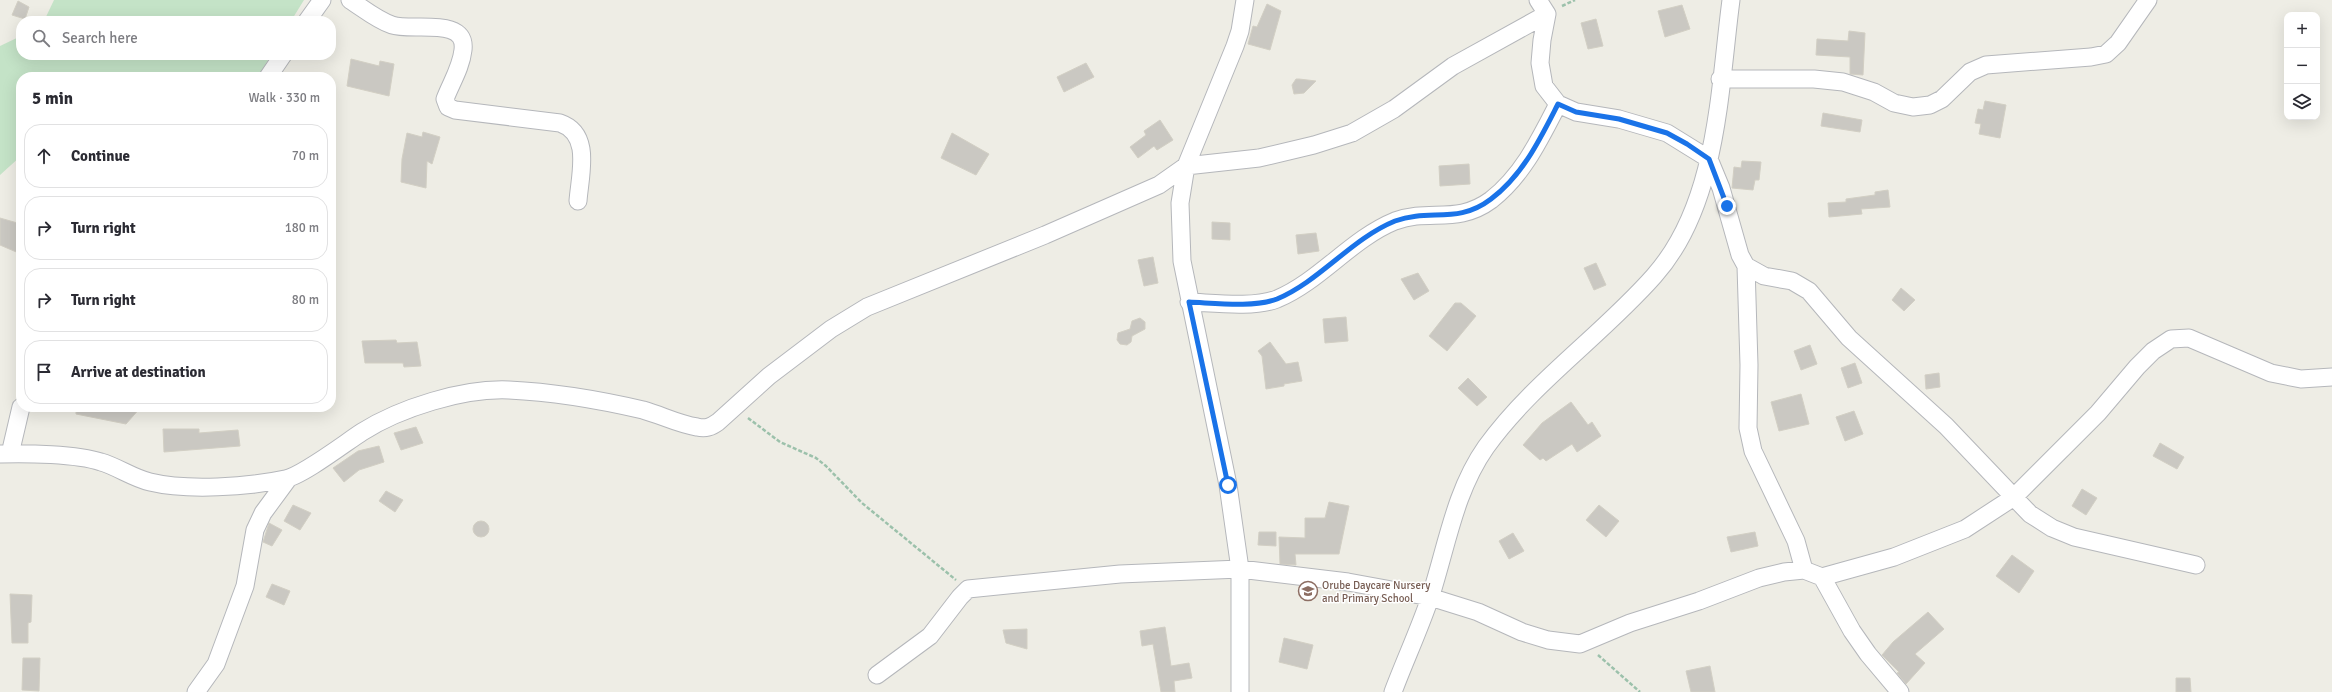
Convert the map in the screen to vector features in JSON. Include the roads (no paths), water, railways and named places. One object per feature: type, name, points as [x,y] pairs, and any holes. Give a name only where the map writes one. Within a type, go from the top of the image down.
[{"type":"street","points":[[311,16],[322,0]]},
{"type":"street","points":[[350,0],[393,26],[418,29],[440,27],[457,33],[462,41],[463,49],[459,67],[446,99],[448,107],[455,110],[560,123],[571,127],[577,134],[581,144],[578,201]]},
{"type":"street","points":[[1240,692],[1240,569],[1228,485],[1189,302],[1182,261],[1180,203],[1186,166],[1237,39],[1245,0]]},
{"type":"street","points":[[1393,692],[1430,597],[1460,499],[1470,474],[1486,448],[1509,417],[1630,302],[1656,274],[1681,238],[1696,204],[1709,159],[1731,0]]},
{"type":"street","points":[[1720,78],[1814,79],[1843,82],[1874,92],[1894,103],[1913,107],[1930,105],[1942,99],[1970,72],[1986,65],[2091,57],[2106,54],[2122,38],[2148,0]]},
{"type":"street","points":[[196,692],[216,664],[245,586],[258,524],[271,500],[288,479],[363,431],[410,409],[455,395],[507,390],[555,394],[644,410],[697,428],[708,428],[718,422],[768,376],[813,342],[867,307],[1045,235],[1159,185],[1186,166],[1259,158],[1314,146],[1352,133],[1394,109],[1453,66],[1543,7]]},
{"type":"street","points":[[1543,7],[1540,63],[1544,86],[1558,104],[1576,112],[1619,119],[1667,133],[1709,159],[1721,188],[1740,255],[1746,266],[1749,365],[1748,428],[1754,451],[1796,541],[1804,570]]},
{"type":"street","points":[[271,72],[279,60]]},
{"type":"street","points":[[1189,302],[1251,303],[1275,299],[1296,289],[1374,232],[1396,221],[1420,216],[1453,215],[1475,210],[1492,198],[1518,173],[1534,149],[1558,104]]},
{"type":"street","points":[[1159,185],[1180,203]]},
{"type":"street","points":[[1746,266],[1764,276],[1792,281],[1809,291],[1850,338],[1946,426],[2030,514],[2052,528],[2074,537],[2196,565]]},
{"type":"street","points":[[877,675],[930,636],[968,589],[1120,574],[1240,569],[1348,582],[1430,597],[1478,612],[1522,632],[1548,640],[1580,644],[1630,623],[1699,601],[1759,578],[1784,572],[1804,570],[1822,577],[1894,557],[1945,538],[1987,515],[2014,497],[2098,413],[2137,367],[2153,351],[2171,339],[2189,338],[2271,373],[2301,379],[2332,377]]},
{"type":"street","points":[[20,412],[5,454],[100,461],[150,482],[169,485],[220,486],[257,484],[288,479]]},
{"type":"street","points":[[1822,577],[1856,637],[1900,692]]},
{"type":"place","name":"Orube Daycare Nursery and Primary School","points":[[1308,591]]}]
